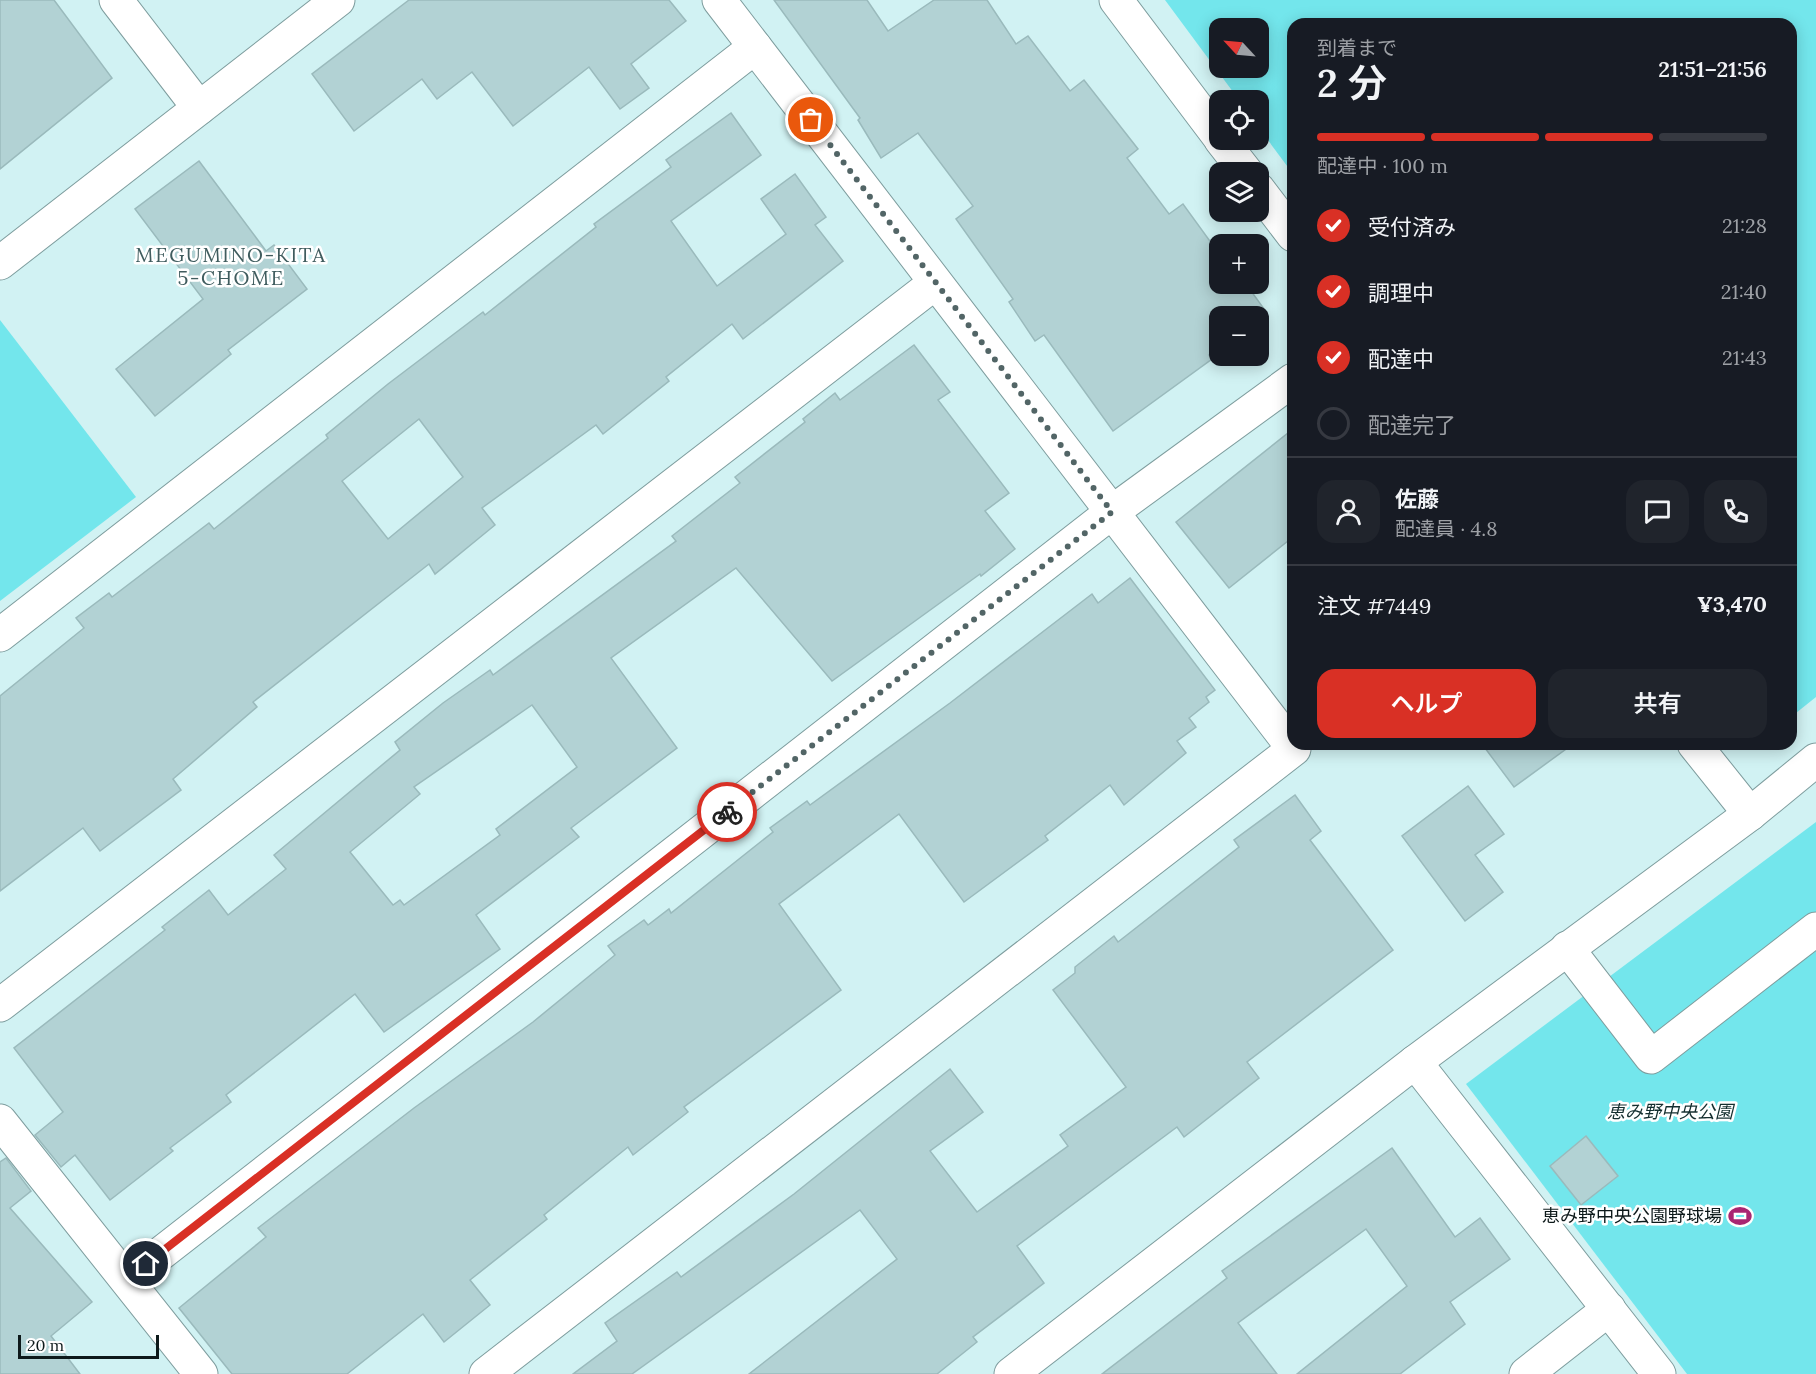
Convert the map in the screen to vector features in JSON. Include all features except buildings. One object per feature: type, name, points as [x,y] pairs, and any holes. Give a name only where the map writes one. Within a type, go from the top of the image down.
[{"type":"street","points":[[116,0],[199,108]]},
{"type":"street","points":[[0,263],[338,0]]},
{"type":"street","points":[[719,0],[1287,739]]},
{"type":"street","points":[[1116,0],[1209,124]]},
{"type":"street","points":[[0,635],[755,47]]},
{"type":"street","points":[[1229,150],[1238,162]]},
{"type":"street","points":[[1269,203],[1287,227]]},
{"type":"street","points":[[0,1005],[935,283]]},
{"type":"street","points":[[128,1279],[1112,512],[1287,384]]},
{"type":"street","points":[[486,1374],[1291,750]]},
{"type":"street","points":[[1699,750],[1750,814]]},
{"type":"street","points":[[1011,1374],[1416,1062],[1750,814],[1816,760]]},
{"type":"street","points":[[1568,948],[1651,1057],[1816,929]]},
{"type":"street","points":[[1416,1062],[1659,1374]]},
{"type":"street","points":[[0,1121],[128,1279],[201,1374]]},
{"type":"street","points":[[1526,1374],[1610,1310]]},
{"type":"green space","points":[[1165,0],[1816,0],[1816,697],[1797,712],[1797,18],[1287,18],[1287,166],[1269,142],[1269,90],[1232,90],[1223,78],[1269,78],[1269,18],[1209,18],[1209,59]]},
{"type":"green space","points":[[0,320],[136,497],[0,601]]},
{"type":"green space","name":"恵み野中央公園","points":[[1816,822],[1816,1374],[1687,1374],[1466,1084]]},
{"type":"way so far","points":[[727,812],[1112,512],[811,120]]},
{"type":"place","name":"恵み野中央公園野球場","points":[[1740,1216]]},
{"type":"district","name":"MEGUMINO-KITA 5-CHOME","points":[[231,266]]},
{"type":"route","points":[[146,1264],[727,812]]}]
